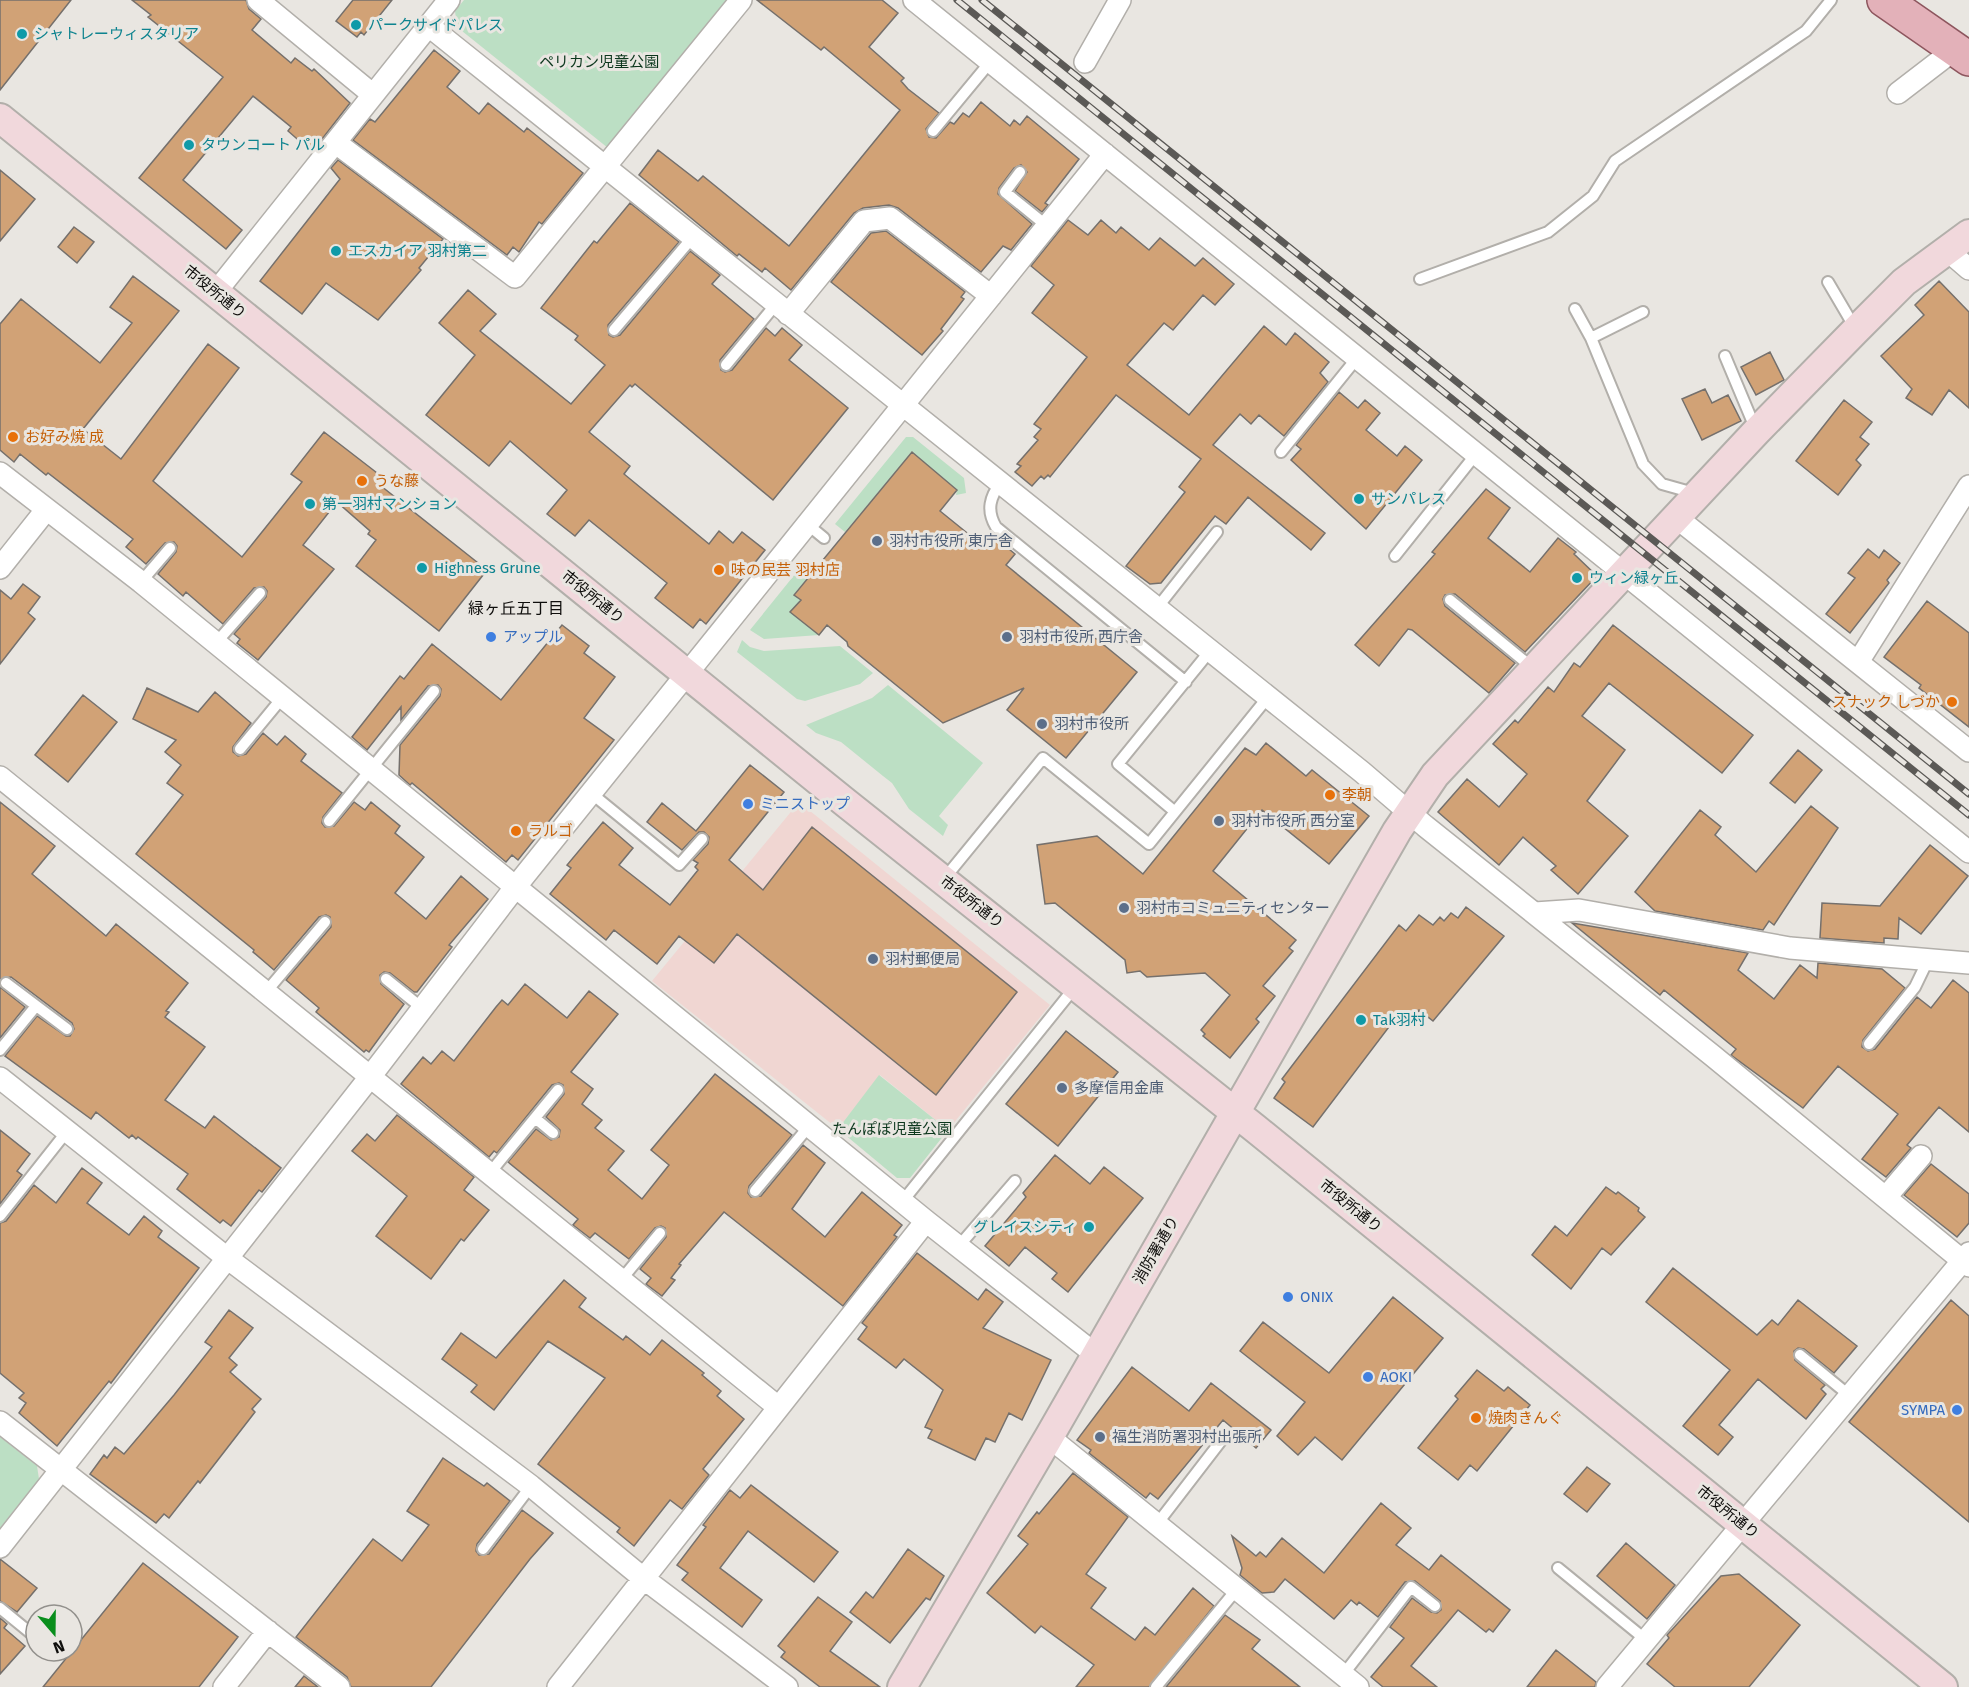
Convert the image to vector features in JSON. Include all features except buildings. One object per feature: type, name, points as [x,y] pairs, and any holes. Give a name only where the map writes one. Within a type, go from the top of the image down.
[{"type":"main road","points":[[1884,0],[1961,54]]},
{"type":"street","points":[[258,0],[372,94]]},
{"type":"street","points":[[215,293],[449,0]]},
{"type":"street","points":[[336,143],[515,277],[741,0]]},
{"type":"street","points":[[914,0],[1969,852]]},
{"type":"street","points":[[1085,62],[1120,0]]},
{"type":"street","points":[[429,26],[692,238],[1001,482],[1967,1260],[1607,1687]]},
{"type":"street","points":[[1899,93],[1961,54]]},
{"type":"street","name":"市役所通り","points":[[0,118],[1236,1113],[1943,1687]]},
{"type":"street","points":[[0,1547],[370,1077],[516,885],[1105,154]]},
{"type":"street","points":[[782,309],[864,221],[891,218],[991,296]]},
{"type":"street","points":[[1958,242],[1969,269]]},
{"type":"street","name":"消防署通り","points":[[902,1687],[1049,1437],[1409,812],[1435,775],[1625,575],[1756,432],[1856,330],[1904,282],[1958,242]]},
{"type":"street","points":[[0,473],[141,582],[516,885],[902,1202],[1095,1354]]},
{"type":"street","points":[[1858,662],[1969,486]]},
{"type":"street","points":[[0,568],[46,510]]},
{"type":"street","points":[[1677,518],[1969,751]]},
{"type":"street","points":[[0,777],[778,1407]]},
{"type":"street","points":[[1535,913],[1580,910],[1790,948],[1969,963]]},
{"type":"street","points":[[0,1078],[227,1258],[531,1486],[643,1578],[787,1687]]},
{"type":"street","points":[[1886,1197],[1921,1156]]},
{"type":"street","points":[[558,1687],[926,1221]]},
{"type":"street","points":[[0,1422],[339,1687]]},
{"type":"street","points":[[1049,1437],[1351,1681]]},
{"type":"street","points":[[224,1687],[268,1631]]},
{"type":"lane","points":[[1420,279],[1548,232],[1593,196],[1615,161],[1806,31],[1831,0]]},
{"type":"lane","points":[[933,131],[990,61]]},
{"type":"lane","points":[[1020,172],[1005,192],[1047,226]]},
{"type":"lane","points":[[614,330],[692,238]]},
{"type":"lane","points":[[1828,282],[1856,330]]},
{"type":"lane","points":[[726,365],[782,309]]},
{"type":"lane","points":[[1575,309],[1591,338],[1643,464],[1662,483],[1700,494]]},
{"type":"lane","points":[[1591,338],[1643,312]]},
{"type":"lane","points":[[1725,356],[1756,432]]},
{"type":"lane","points":[[1281,452],[1357,358]]},
{"type":"lane","points":[[1395,556],[1476,454]]},
{"type":"lane","points":[[1001,482],[992,495],[989,511],[996,527],[1186,682]]},
{"type":"lane","points":[[807,524],[824,538]]},
{"type":"lane","points":[[1157,608],[1217,532]]},
{"type":"lane","points":[[141,582],[170,548]]},
{"type":"lane","points":[[215,644],[260,593]]},
{"type":"lane","points":[[1450,600],[1534,669]]},
{"type":"lane","points":[[1174,811],[1118,764],[1210,651]]},
{"type":"lane","points":[[329,821],[434,691]]},
{"type":"lane","points":[[944,879],[1043,758],[1149,844],[1268,697]]},
{"type":"lane","points":[[240,749],[282,698]]},
{"type":"lane","points":[[591,793],[680,866],[702,839]]},
{"type":"lane","points":[[266,992],[325,922]]},
{"type":"lane","points":[[1869,1044],[1915,987],[1928,960]]},
{"type":"lane","points":[[386,980],[422,1008]]},
{"type":"lane","points":[[6,983],[67,1029]]},
{"type":"lane","points":[[902,1202],[1077,985]]},
{"type":"lane","points":[[0,1050],[36,1006]]},
{"type":"lane","points":[[489,1174],[558,1089]]},
{"type":"lane","points":[[535,1118],[553,1133]]},
{"type":"lane","points":[[755,1191],[810,1125]]},
{"type":"lane","points":[[0,1216],[68,1130]]},
{"type":"lane","points":[[958,1247],[1014,1181]]},
{"type":"lane","points":[[621,1280],[660,1233]]},
{"type":"lane","points":[[1800,1355],[1850,1396]]},
{"type":"lane","points":[[1156,1524],[1224,1437]]},
{"type":"lane","points":[[483,1550],[531,1486]]},
{"type":"lane","points":[[1558,1568],[1646,1640]]},
{"type":"lane","points":[[1351,1681],[1411,1587],[1434,1606]]},
{"type":"lane","points":[[1156,1687],[1237,1589]]},
{"type":"lane","points":[[0,1608],[24,1628]]},
{"type":"shaded area","points":[[799,802],[1050,1005],[948,1130],[880,1075],[838,1129],[652,981]]},
{"type":"green space","name":"ペリカン児童公園","points":[[464,0],[729,0],[608,148],[457,27],[455,11]]},
{"type":"green space","points":[[906,437],[913,437],[964,478],[966,493],[956,495],[957,490],[911,453],[845,532],[835,524]]},
{"type":"green space","points":[[800,568],[810,575],[794,594],[801,600],[791,612],[819,635],[764,639],[750,630]]},
{"type":"green space","points":[[742,640],[750,647],[764,651],[840,646],[873,673],[860,684],[805,701],[797,699],[737,652]]},
{"type":"green space","points":[[888,685],[983,763],[939,816],[948,825],[943,836],[909,809],[892,783],[841,742],[816,733],[806,725],[872,698]]},
{"type":"green space","name":"たんぽぽ児童公園","points":[[879,1075],[948,1130],[910,1178],[897,1178],[838,1129]]},
{"type":"green space","points":[[0,1437],[37,1466],[39,1479],[0,1528]]},
{"type":"railway","points":[[957,0],[1969,815]]},
{"type":"railway","points":[[982,0],[1969,794]]},
{"type":"place","name":"パークサイドパレス","points":[[356,25]]},
{"type":"place","name":"シャトレーウィスタリア","points":[[22,34]]},
{"type":"place","name":"タウンコート パル","points":[[189,145]]},
{"type":"place","name":"エスカイア 羽村第二","points":[[336,251]]},
{"type":"place","name":"お好み焼 成","points":[[13,437]]},
{"type":"place","name":"うな藤","points":[[362,481]]},
{"type":"place","name":"サンパレス","points":[[1359,499]]},
{"type":"place","name":"第一羽村マンション","points":[[310,504]]},
{"type":"place","name":"羽村市役所 東庁舎","points":[[877,541]]},
{"type":"place","name":"Highness Grune","points":[[422,568]]},
{"type":"place","name":"味の民芸 羽村店","points":[[719,570]]},
{"type":"place","name":"ウィン緑ヶ丘","points":[[1577,578]]},
{"type":"place","name":"アップル","points":[[491,637]]},
{"type":"place","name":"羽村市役所 西庁舎","points":[[1007,637]]},
{"type":"place","name":"スナック しづか","points":[[1952,702]]},
{"type":"place","name":"羽村市役所","points":[[1042,724]]},
{"type":"place","name":"李朝","points":[[1330,795]]},
{"type":"place","name":"ミニストップ","points":[[748,804]]},
{"type":"place","name":"羽村市役所 西分室","points":[[1219,821]]},
{"type":"place","name":"ラルゴ","points":[[516,831]]},
{"type":"place","name":"羽村市コミュニティセンター","points":[[1124,908]]},
{"type":"place","name":"羽村郵便局","points":[[873,959]]},
{"type":"place","name":"Tak羽村","points":[[1361,1020]]},
{"type":"place","name":"多摩信用金庫","points":[[1062,1088]]},
{"type":"place","name":"グレイスシティ","points":[[1089,1227]]},
{"type":"place","name":"ONIX","points":[[1288,1297]]},
{"type":"place","name":"AOKI","points":[[1368,1377]]},
{"type":"place","name":"SYMPA","points":[[1957,1410]]},
{"type":"place","name":"焼肉きんぐ","points":[[1476,1418]]},
{"type":"place","name":"福生消防署羽村出張所","points":[[1100,1437]]},
{"type":"district","name":"緑ヶ丘五丁目","points":[[516,608]]}]
